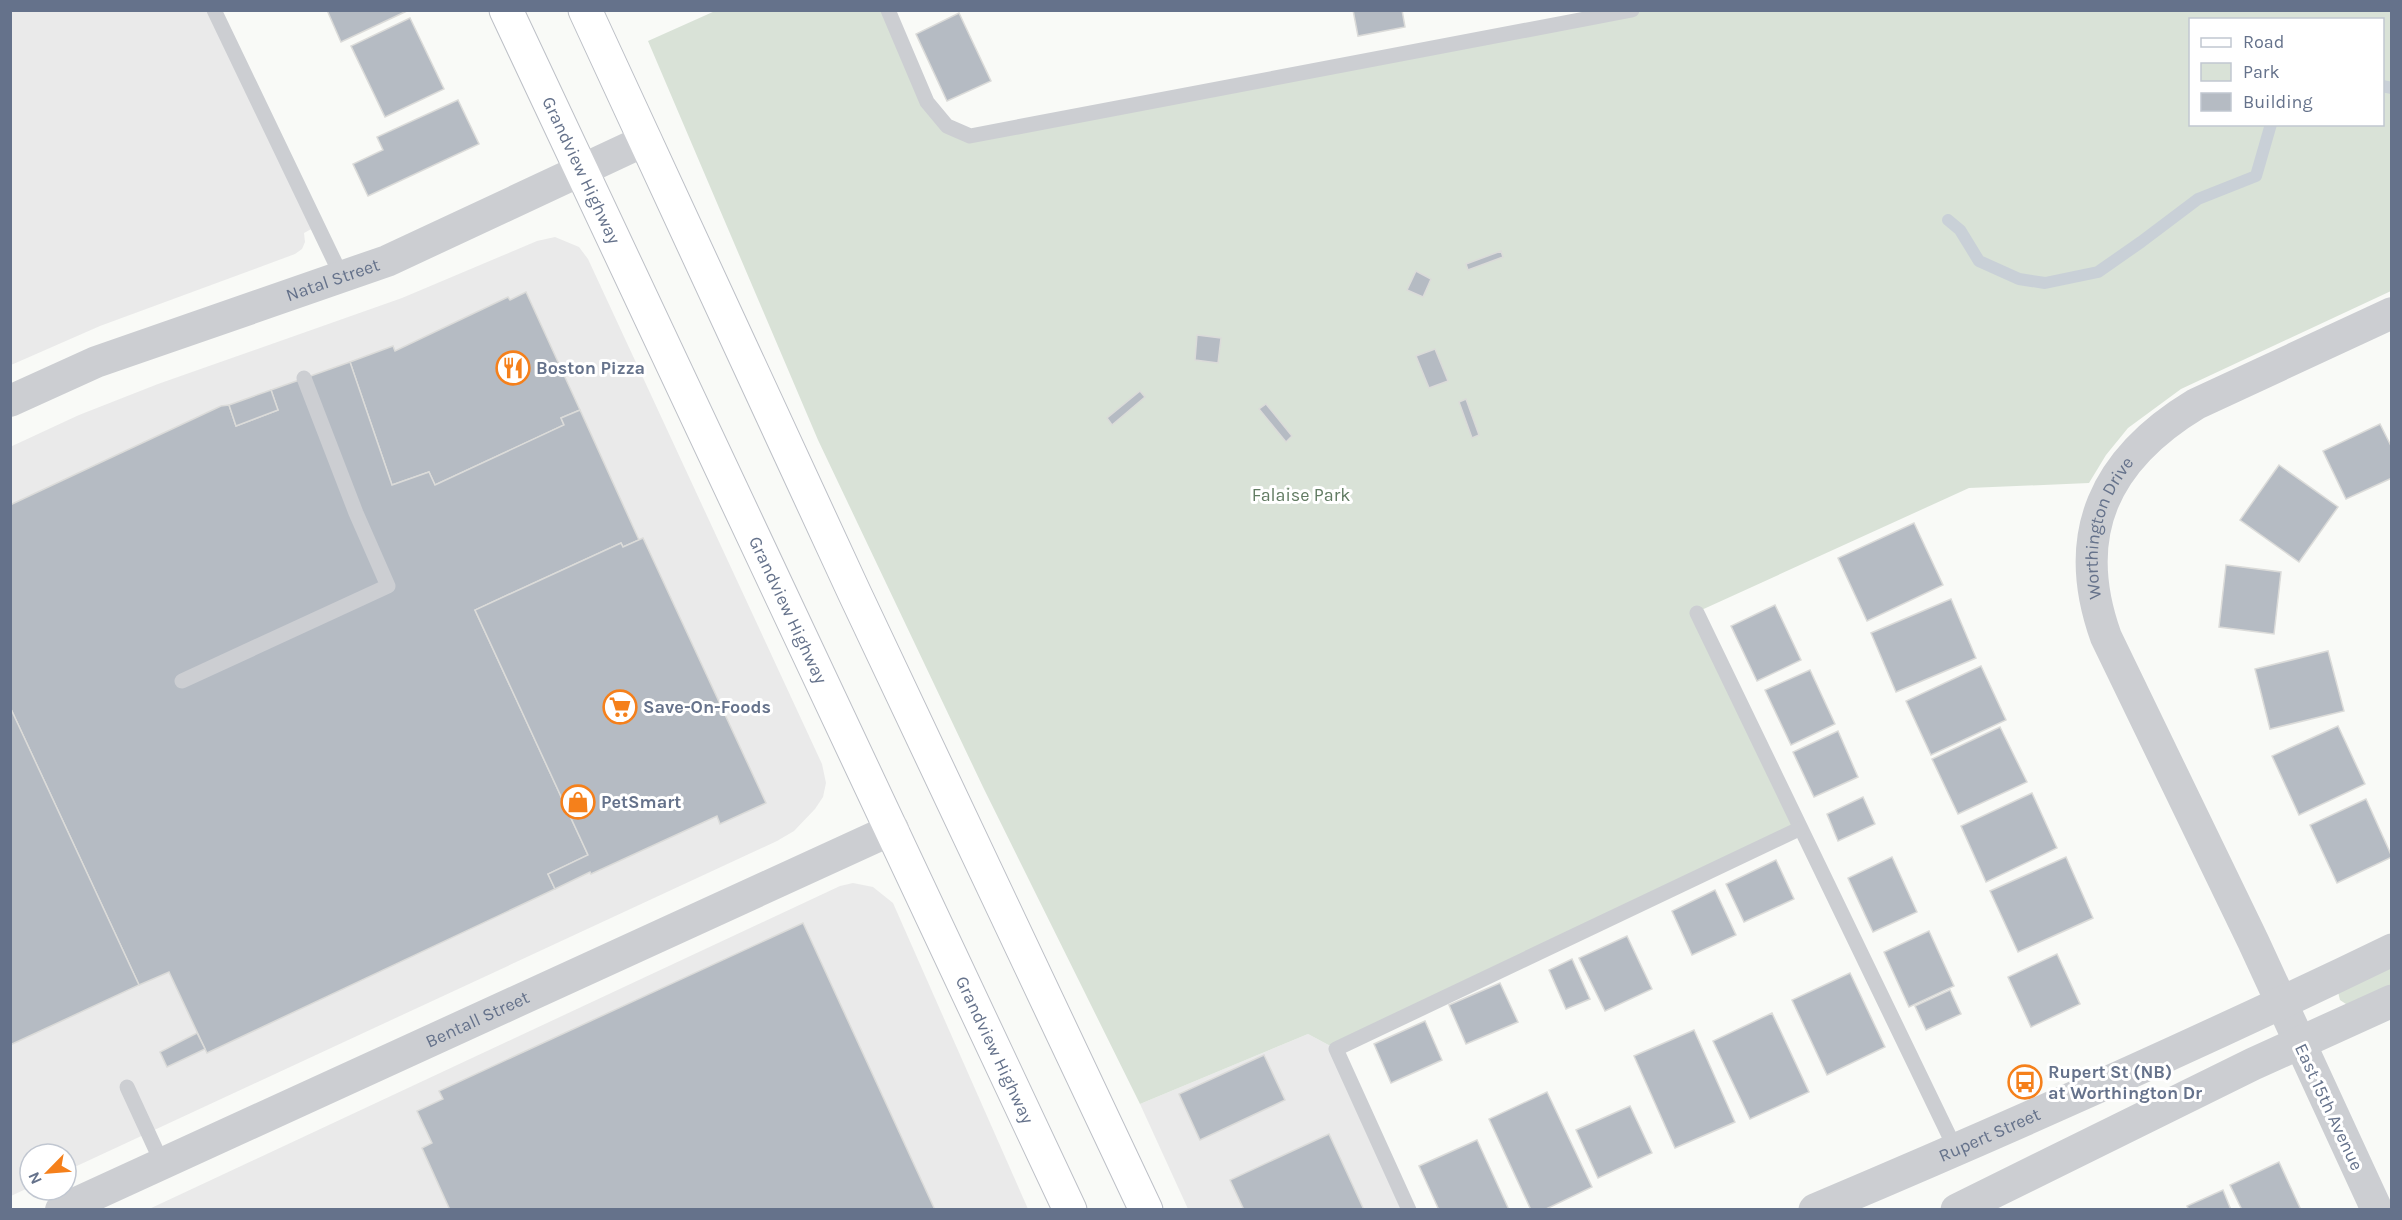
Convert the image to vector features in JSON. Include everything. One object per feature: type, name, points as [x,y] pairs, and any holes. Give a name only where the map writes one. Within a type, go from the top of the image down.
[{"type":"main road","name":"Grandview Highway","points":[[506,10],[1070,1209]]},
{"type":"main road","points":[[585,10],[854,592],[1146,1209]]},
{"type":"street","name":"Natal Street","points":[[10,401],[96,362],[387,261],[646,140]]},
{"type":"street","name":"Worthington Drive","points":[[2282,1003],[2106,637],[2096,608],[2091,576],[2096,522],[2111,485],[2129,459],[2147,439],[2172,418],[2196,404],[2391,313]]},
{"type":"street","name":"Bentall Street","points":[[61,1209],[893,829]]},
{"type":"street","name":"Rupert Street","points":[[1815,1209],[1956,1150],[2282,1003],[2391,950]]},
{"type":"street","points":[[1957,1209],[2299,1042],[2391,1001]]},
{"type":"street","name":"East 15th Avenue","points":[[2282,1003],[2378,1209]]},
{"type":"lane","points":[[214,10],[342,277]]},
{"type":"lane","points":[[888,10],[927,102],[947,126],[970,136],[1632,10]]},
{"type":"lane","points":[[182,681],[388,586],[356,513],[304,378]]},
{"type":"lane","points":[[1697,613],[1799,829],[1956,1150]]},
{"type":"lane","points":[[1409,1209],[1336,1049],[1799,829]]},
{"type":"lane","points":[[127,1087],[162,1163]]},
{"type":"shaded area","points":[[10,11],[214,11],[317,226],[304,233],[305,242],[302,249],[295,254],[100,326],[11,365]]},
{"type":"shaded area","points":[[555,237],[579,247],[588,259],[822,764],[826,783],[823,797],[794,831],[777,841],[78,1165],[78,1142],[18,1142],[18,1193],[11,1196],[10,447],[79,415],[158,384],[402,298],[537,241]]},
{"type":"shaded area","points":[[853,883],[873,887],[893,903],[1028,1209],[147,1210],[840,886]]},
{"type":"shaded area","points":[[1308,1034],[1336,1049],[1409,1209],[1188,1209],[1140,1104]]},
{"type":"green space","name":"Falaise Park","points":[[715,11],[888,11],[927,102],[970,136],[1632,11],[2391,11],[2391,291],[2181,389],[2128,428],[2106,455],[2089,483],[1969,488],[1697,612],[1799,829],[1336,1049],[1308,1034],[1140,1104],[983,787],[818,440],[648,41]]},
{"type":"green space","points":[[2391,962],[2391,988],[2349,1006],[2340,1000],[2338,992]]},
{"type":"building","points":[[327,10],[409,10],[341,42]]},
{"type":"building","points":[[1353,10],[1402,10],[1405,27],[1358,36]]},
{"type":"building","points":[[959,13],[991,81],[947,101],[916,34]]},
{"type":"building","points":[[410,18],[444,89],[385,117],[351,46]]},
{"type":"building","points":[[458,100],[479,144],[368,196],[353,164],[383,150],[377,137]]},
{"type":"building","points":[[1501,251],[1503,257],[1468,270],[1466,264]]},
{"type":"building","points":[[1416,271],[1431,279],[1423,297],[1407,290]]},
{"type":"building","points":[[526,292],[580,410],[561,418],[564,425],[435,485],[429,472],[392,485],[350,362],[393,346],[395,351],[508,297],[510,300]]},
{"type":"building","points":[[1197,335],[1221,338],[1218,363],[1195,360]]},
{"type":"building","points":[[1435,349],[1448,381],[1429,388],[1416,356]]},
{"type":"building","points":[[350,362],[392,485],[429,472],[435,485],[564,425],[561,418],[580,410],[639,540],[623,547],[621,543],[475,610],[588,855],[548,874],[555,889],[207,1053],[169,972],[139,985],[10,707],[10,505],[221,406],[229,405],[236,426],[278,410],[271,390]]},
{"type":"building","points":[[271,390],[278,410],[236,426],[229,405]]},
{"type":"building","points":[[1140,391],[1145,397],[1112,425],[1107,418]]},
{"type":"building","points":[[1466,399],[1479,435],[1472,438],[1459,402]]},
{"type":"building","points":[[1266,404],[1292,436],[1286,442],[1259,409]]},
{"type":"building","points":[[2380,424],[2392,448],[2392,478],[2346,499],[2323,451]]},
{"type":"building","points":[[2279,465],[2338,507],[2299,562],[2240,520]]},
{"type":"building","points":[[1914,523],[1943,585],[1867,621],[1838,558]]},
{"type":"building","name":"Save-On-Foods","points":[[643,538],[766,803],[720,824],[717,816],[555,889],[548,874],[588,855],[475,610],[621,543],[623,547]]},
{"type":"building","points":[[2226,565],[2281,572],[2274,634],[2219,627]]},
{"type":"building","points":[[1951,599],[1976,658],[1896,692],[1871,633]]},
{"type":"building","points":[[1775,605],[1801,660],[1757,681],[1731,626]]},
{"type":"building","points":[[2328,651],[2344,711],[2270,729],[2255,669]]},
{"type":"building","points":[[1981,666],[2006,720],[1931,755],[1906,701]]},
{"type":"building","points":[[1810,670],[1835,724],[1791,745],[1765,690]]},
{"type":"building","points":[[10,707],[139,985],[10,1045]]},
{"type":"building","points":[[2338,726],[2365,784],[2299,815],[2272,756]]},
{"type":"building","points":[[2000,727],[2027,782],[1958,814],[1932,759]]},
{"type":"building","points":[[1838,731],[1858,777],[1814,797],[1793,752]]},
{"type":"building","points":[[2032,793],[2057,848],[1986,882],[1961,826]]},
{"type":"building","points":[[1863,797],[1875,824],[1838,841],[1827,814]]},
{"type":"building","points":[[2366,799],[2392,857],[2337,883],[2310,825]]},
{"type":"building","points":[[1892,857],[1917,912],[1873,932],[1848,878]]},
{"type":"building","points":[[2066,857],[2093,918],[2018,952],[1990,891]]},
{"type":"building","points":[[1776,860],[1794,899],[1744,922],[1726,884]]},
{"type":"building","points":[[1715,890],[1736,935],[1692,955],[1672,911]]},
{"type":"building","points":[[803,923],[935,1210],[450,1210],[422,1148],[432,1143],[417,1111],[443,1099],[439,1091]]},
{"type":"building","points":[[1929,931],[1954,986],[1909,1007],[1884,952]]},
{"type":"building","points":[[1627,936],[1652,989],[1605,1011],[1579,958]]},
{"type":"building","points":[[2057,954],[2080,1004],[2031,1027],[2008,977]]},
{"type":"building","points":[[1572,959],[1590,999],[1566,1009],[1549,970]]},
{"type":"building","points":[[1850,973],[1885,1047],[1827,1075],[1792,1000]]},
{"type":"building","points":[[1500,983],[1518,1022],[1466,1044],[1449,1005]]},
{"type":"building","points":[[1950,990],[1961,1014],[1926,1030],[1915,1006]]},
{"type":"building","points":[[1772,1013],[1809,1092],[1750,1119],[1713,1041]]},
{"type":"building","points":[[1425,1021],[1442,1060],[1391,1083],[1374,1044]]},
{"type":"building","points":[[1694,1030],[1735,1122],[1675,1148],[1634,1056]]},
{"type":"building","points":[[197,1033],[205,1049],[167,1067],[160,1052]]},
{"type":"building","points":[[1264,1055],[1285,1100],[1200,1140],[1179,1094]]},
{"type":"building","points":[[1547,1092],[1592,1187],[1544,1210],[1531,1210],[1489,1119]]},
{"type":"building","points":[[1630,1106],[1652,1153],[1598,1178],[1576,1130]]},
{"type":"building","points":[[1329,1134],[1364,1210],[1244,1210],[1230,1180]]},
{"type":"building","points":[[1477,1140],[1509,1210],[1439,1210],[1419,1166]]},
{"type":"building","points":[[2279,1162],[2301,1210],[2242,1210],[2230,1185]]},
{"type":"building","points":[[2223,1190],[2231,1210],[2189,1210],[2187,1206]]},
{"type":"waterway","points":[[2384,86],[2392,88]]},
{"type":"waterway","points":[[1948,220],[1960,230],[1979,261],[2019,279],[2045,283],[2098,272],[2198,199],[2256,176],[2270,126]]},
{"type":"place","name":"Boston Pizza","points":[[513,368]]},
{"type":"place","name":"Save-On-Foods","points":[[620,707]]},
{"type":"place","name":"PetSmart","points":[[578,802]]},
{"type":"place","name":"Rupert St (NB) at Worthington Dr","points":[[2025,1082]]}]
